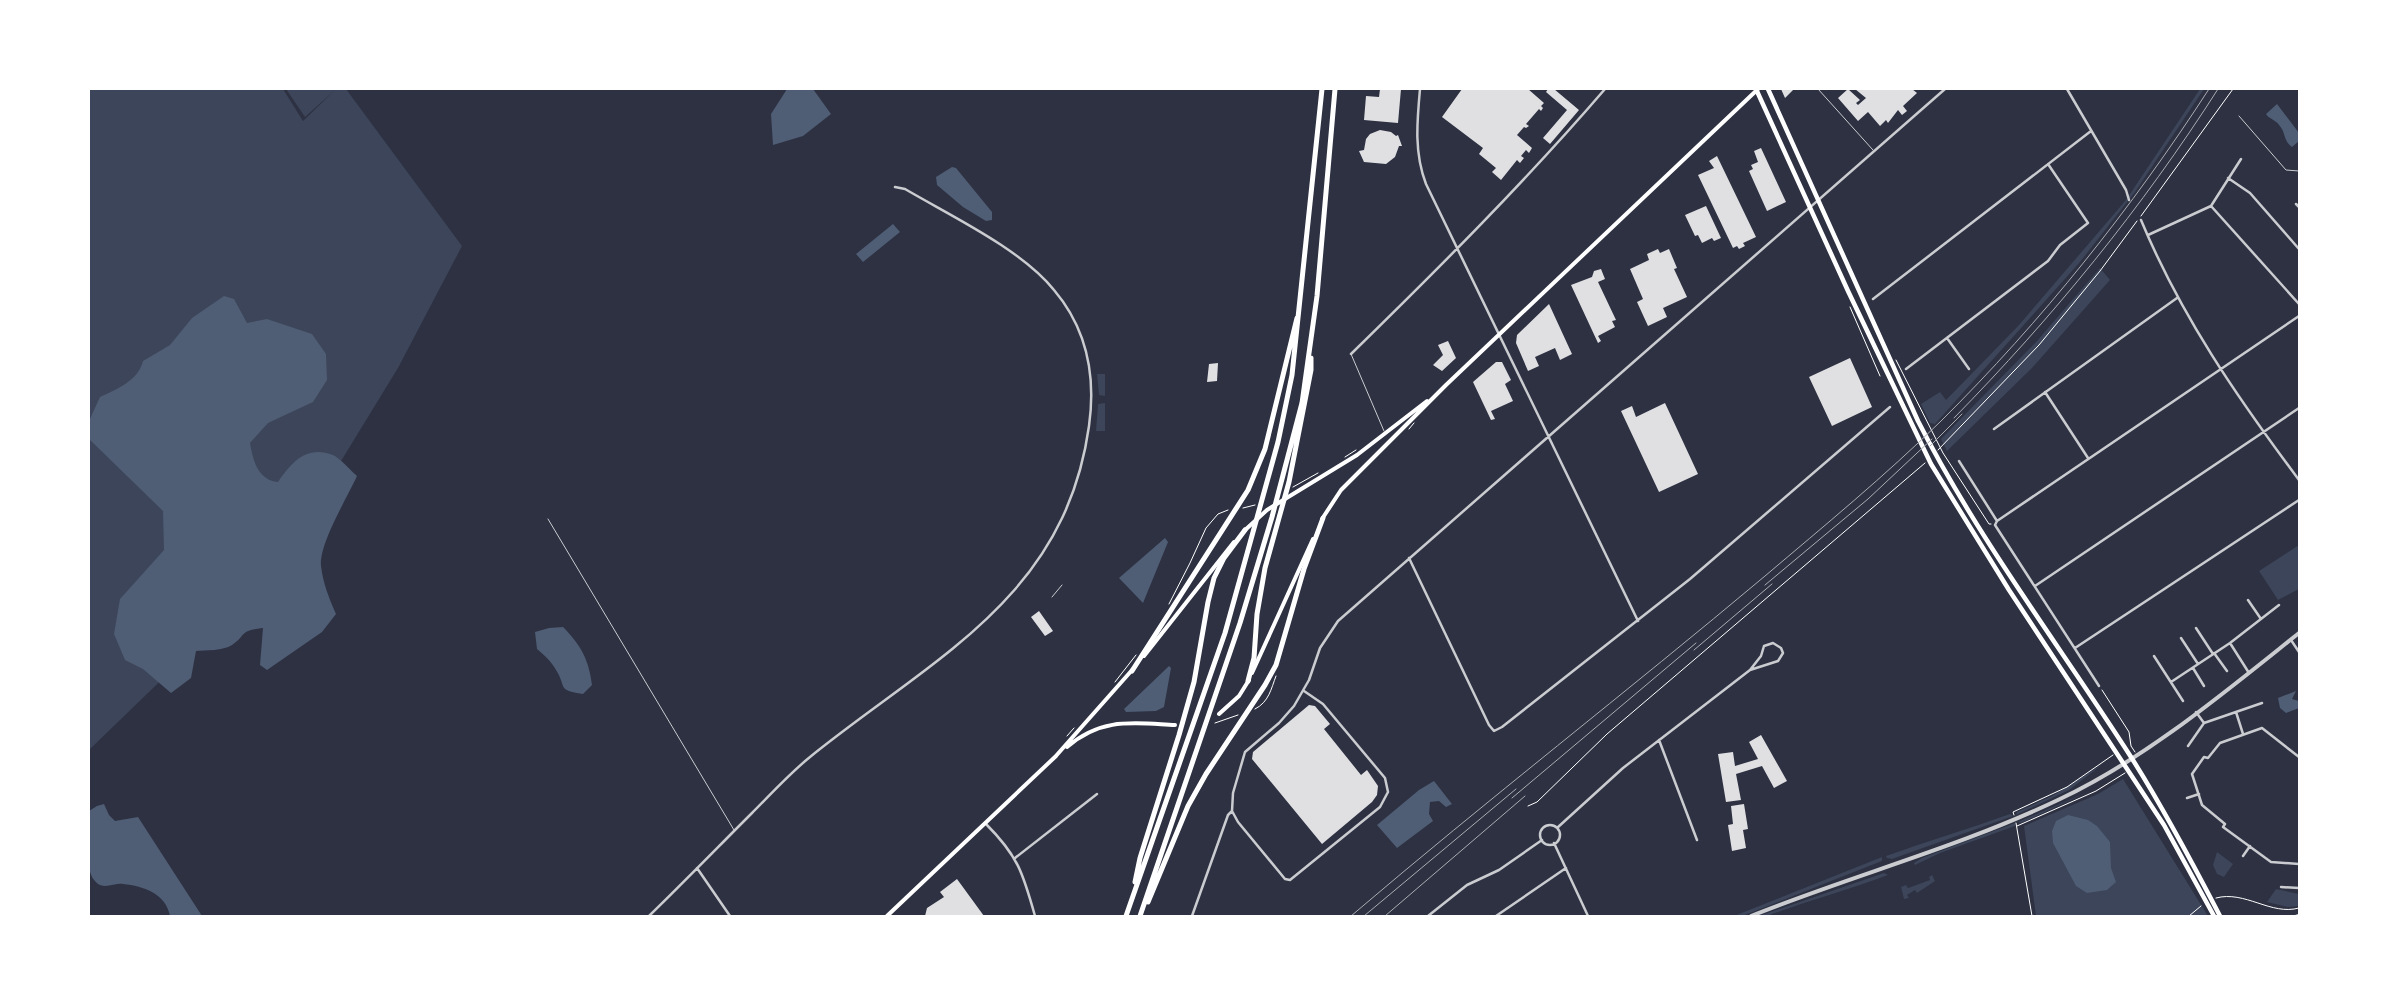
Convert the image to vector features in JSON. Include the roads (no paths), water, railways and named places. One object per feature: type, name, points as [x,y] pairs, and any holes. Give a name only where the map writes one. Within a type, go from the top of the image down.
[{"type":"highway","points":[[1126,916],[1224,633],[1255,530],[1292,375],[1301,306],[1322,89]]},
{"type":"highway","points":[[1140,916],[1240,623],[1272,517],[1302,403],[1317,296],[1335,89]]},
{"type":"highway","points":[[1132,670],[1248,490],[1265,449],[1293,331],[1301,306]]},
{"type":"highway","points":[[1248,681],[1254,658],[1257,614],[1265,568],[1291,485],[1311,370],[1311,341]]},
{"type":"highway","points":[[1140,916],[1156,885],[1188,806],[1206,774],[1265,685],[1276,665],[1304,569],[1323,518]]},
{"type":"highway","points":[[1130,905],[1140,858],[1194,682],[1214,578],[1224,558],[1245,530]]},
{"type":"main road","points":[[1219,714],[1239,696],[1248,681],[1323,518],[1341,490],[1440,390],[1757,89],[1911,426],[1931,464],[2014,598],[2164,825],[2214,916]]},
{"type":"main road","points":[[1768,89],[1937,459],[1970,514],[2131,757],[2184,848],[2220,916]]},
{"type":"main road","points":[[1055,757],[1132,670],[1227,549],[1245,530],[1267,510],[1328,474],[1386,434],[1440,390]]},
{"type":"main road","points":[[888,916],[1076,739],[1107,724],[1125,722],[1174,725]]},
{"type":"street","points":[[1420,89],[1417,129],[1419,161],[1426,184],[1638,621]]},
{"type":"street","points":[[1350,354],[1458,249],[1605,89]]},
{"type":"street","points":[[1304,691],[1323,704],[1385,778],[1388,792],[1385,802],[1290,880],[1285,879],[1238,822],[1232,811],[1233,793],[1245,752],[1294,706],[1304,691],[1319,652],[1332,628],[1344,614],[1945,89]]},
{"type":"street","points":[[2067,89],[2126,190],[2129,200]]},
{"type":"street","points":[[1873,300],[2091,131]]},
{"type":"street","points":[[2148,235],[2211,206],[2241,159]]},
{"type":"street","points":[[1906,369],[2048,261],[2060,245],[2088,223],[2048,164]]},
{"type":"street","points":[[2228,178],[2250,193],[2299,249]]},
{"type":"street","points":[[649,916],[809,758],[961,643],[1003,605],[1029,572],[1060,522],[1070,501],[1087,443],[1093,400],[1092,378],[1081,333],[1063,301],[1041,276],[1010,251],[905,189],[895,187]]},
{"type":"street","points":[[2296,204],[2299,207]]},
{"type":"street","points":[[2211,206],[2299,304]]},
{"type":"street","points":[[2141,220],[2177,298],[2219,368],[2299,480]]},
{"type":"street","points":[[1994,429],[2177,298]]},
{"type":"street","points":[[2100,686],[1995,525],[1997,521],[2219,368],[2299,316]]},
{"type":"street","points":[[1947,338],[1969,369]]},
{"type":"street","points":[[2045,392],[2088,459]]},
{"type":"street","points":[[1409,558],[1489,725],[1494,731],[1502,727],[1638,621],[1890,407]]},
{"type":"street","points":[[2035,586],[2299,408]]},
{"type":"street","points":[[1959,461],[1997,521]]},
{"type":"street","points":[[2075,648],[2299,500]]},
{"type":"street","points":[[2248,600],[2261,619]]},
{"type":"street","points":[[2171,682],[2230,643],[2279,605]]},
{"type":"street","points":[[2196,628],[2227,672]]},
{"type":"street","points":[[1751,916],[2015,819],[2060,799],[2137,754],[2196,712],[2299,633]]},
{"type":"street","points":[[2181,638],[2198,664]]},
{"type":"street","points":[[2291,640],[2299,652]]},
{"type":"street","points":[[1557,828],[1604,784],[1750,670],[1768,644],[1773,643],[1781,648],[1782,657],[1778,661],[1750,670]]},
{"type":"street","points":[[2230,643],[2249,672]]},
{"type":"street","points":[[2154,656],[2183,701]]},
{"type":"street","points":[[2193,668],[2204,686]]},
{"type":"street","points":[[2188,746],[2204,723],[2262,703]]},
{"type":"street","points":[[2196,712],[2204,723]]},
{"type":"street","points":[[2236,712],[2243,734]]},
{"type":"street","points":[[2299,757],[2262,728],[2220,743],[2208,758],[2204,757],[2192,774],[2202,805],[2225,824],[2224,827],[2271,862],[2299,864]]},
{"type":"street","points":[[1659,740],[1697,840]]},
{"type":"street","points":[[1015,858],[1097,794]]},
{"type":"street","points":[[2186,798],[2199,794]]},
{"type":"street","points":[[1192,916],[1228,815],[1232,811]]},
{"type":"street","points":[[986,824],[1006,845],[1015,858],[1026,884],[1035,916]]},
{"type":"street","points":[[1554,843],[1550,844],[1542,840],[1540,834],[1543,828],[1550,825],[1557,828]]},
{"type":"street","points":[[1554,843],[1559,836],[1557,828]]},
{"type":"street","points":[[1428,916],[1467,885],[1499,870],[1542,840]]},
{"type":"street","points":[[1554,843],[1588,916]]},
{"type":"street","points":[[2243,856],[2250,846]]},
{"type":"street","points":[[697,868],[730,916]]},
{"type":"street","points":[[1496,916],[1566,868]]},
{"type":"street","points":[[2281,887],[2299,888]]},
{"type":"lane","points":[[1818,89],[1874,150]]},
{"type":"lane","points":[[2239,116],[2286,170],[2299,171]]},
{"type":"lane","points":[[1350,354],[1386,434]]},
{"type":"lane","points":[[548,519],[734,830]]},
{"type":"lane","points":[[1052,597],[1062,585]]},
{"type":"railway","points":[[1351,916],[1765,576],[1876,481],[1941,421],[2015,344],[2084,262],[2149,177],[2209,89]]},
{"type":"railway","points":[[1954,418],[2026,341],[2095,260],[2159,176],[2218,89]]},
{"type":"railway","points":[[1930,446],[1962,414]]},
{"type":"railway","points":[[1765,585],[1868,499],[1932,439]]},
{"type":"railway","points":[[1694,650],[1772,584]]},
{"type":"railway","points":[[1512,798],[1696,643]]},
{"type":"railway","points":[[1364,916],[1516,789]]},
{"type":"railway","points":[[1385,916],[1525,796]]}]
